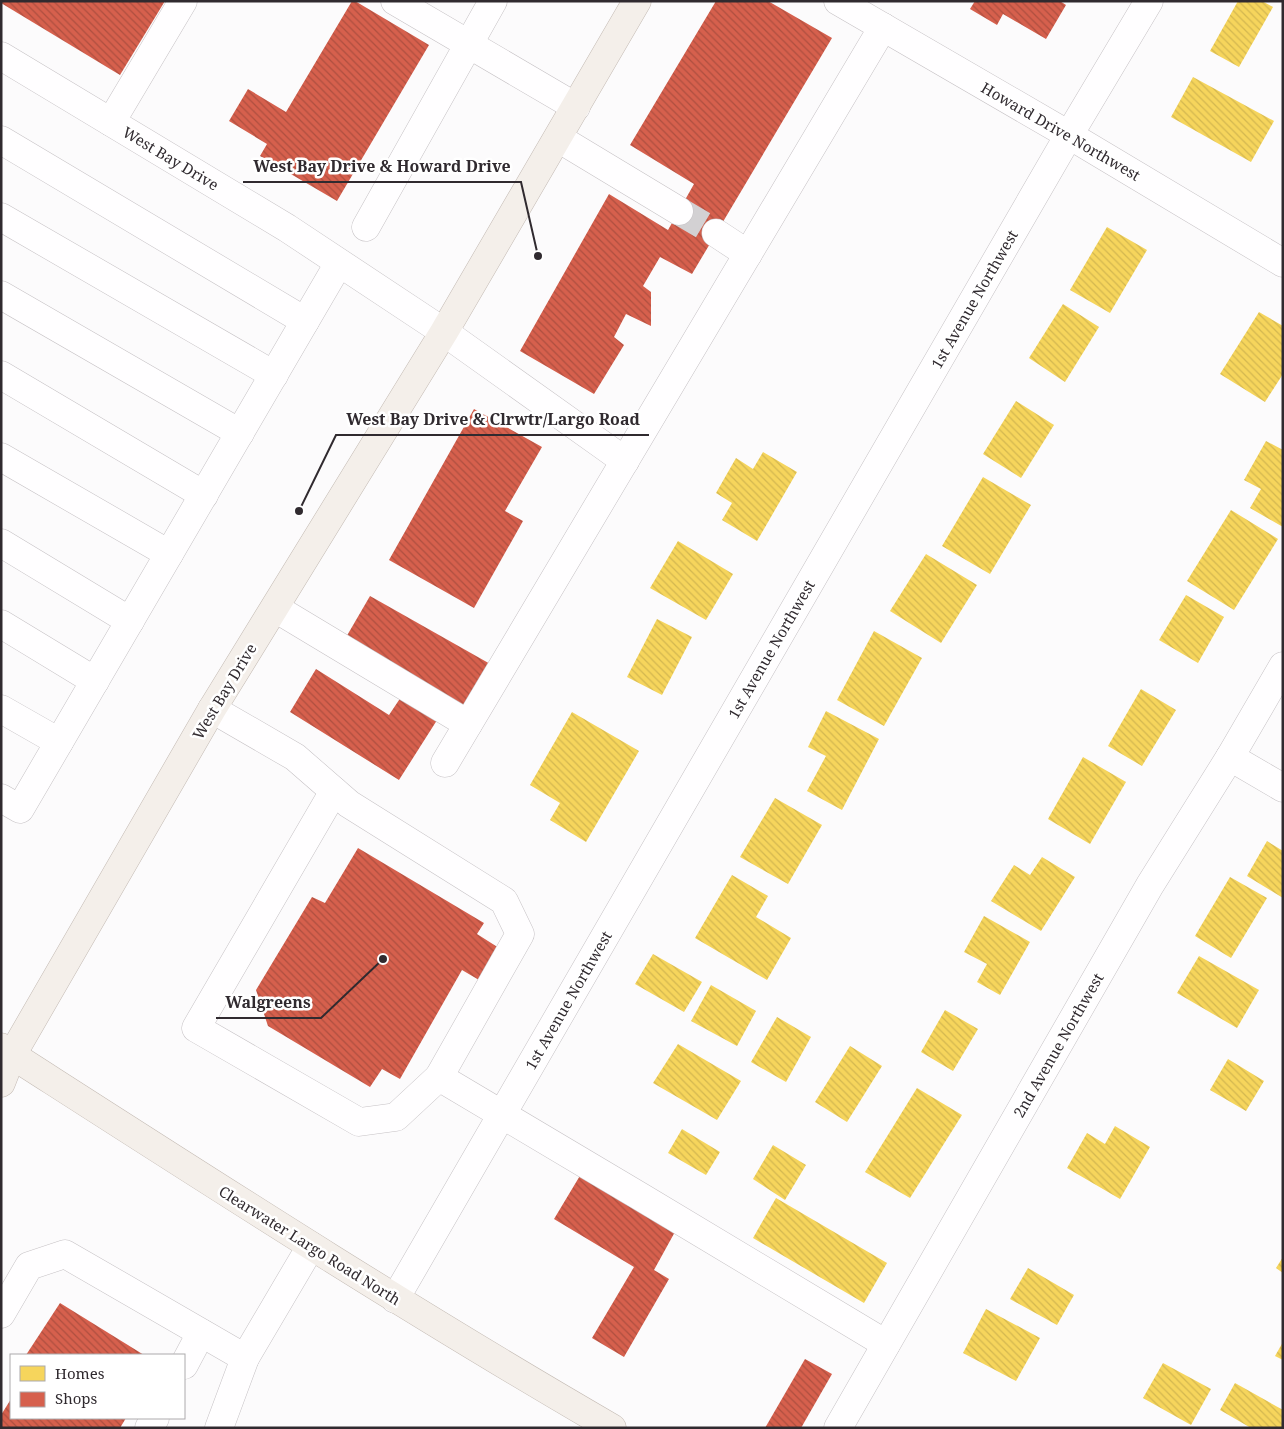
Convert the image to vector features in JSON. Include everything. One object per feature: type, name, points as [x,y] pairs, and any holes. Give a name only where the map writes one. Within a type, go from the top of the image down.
[{"type":"main road","name":"West Bay Drive","points":[[1,1084],[4,1054],[212,709],[444,332],[637,1]]},
{"type":"main road","name":"Clearwater Largo Road North","points":[[4,1054],[396,1299],[612,1428]]},
{"type":"street","points":[[111,122],[183,1]]},
{"type":"street","points":[[395,1],[576,107]]},
{"type":"street","points":[[366,227],[493,1]]},
{"type":"street","name":"Howard Drive Northwest","points":[[838,1],[1069,134],[1283,263]]},
{"type":"street","name":"1st Avenue Northwest","points":[[396,1299],[1069,134],[1149,1]]},
{"type":"street","points":[[445,763],[883,27]]},
{"type":"street","name":"West Bay Drive","points":[[1,56],[287,228],[444,332],[624,461]]},
{"type":"street","points":[[558,138],[679,211]]},
{"type":"street","points":[[1,140],[305,322]]},
{"type":"street","points":[[1,217],[274,375]]},
{"type":"street","points":[[716,234],[748,254]]},
{"type":"street","points":[[1,798],[20,809],[339,263]]},
{"type":"street","points":[[1,295],[240,433]]},
{"type":"street","points":[[1,375],[204,495]]},
{"type":"street","points":[[1,457],[169,554]]},
{"type":"street","points":[[1,543],[130,621]]},
{"type":"street","points":[[275,608],[468,724]]},
{"type":"street","points":[[1,624],[95,681]]},
{"type":"street","name":"2nd Avenue Northwest","points":[[838,1428],[1150,885],[1230,757],[1283,666]]},
{"type":"street","points":[[1,709],[59,742]]},
{"type":"street","points":[[212,709],[294,757],[334,791],[349,804],[504,900],[520,934],[439,1077],[396,1116],[359,1122],[196,1028],[334,791]]},
{"type":"street","points":[[1230,757],[1283,788]]},
{"type":"street","points":[[439,1077],[886,1344]]},
{"type":"street","points":[[222,1426],[245,1358],[311,1246]]},
{"type":"street","points":[[2,1312],[29,1266],[65,1254],[245,1358]]},
{"type":"street","points":[[185,1363],[201,1333]]},
{"type":"building: Homes","points":[[1238,1],[1262,1],[1273,7],[1239,67],[1210,51]]},
{"type":"building: Homes","points":[[1193,77],[1274,121],[1251,162],[1171,117]]},
{"type":"building: Homes","points":[[1107,227],[1147,250],[1110,313],[1070,290]]},
{"type":"building: Homes","points":[[1063,304],[1099,327],[1065,382],[1029,358]]},
{"type":"building: Homes","points":[[1259,312],[1283,326],[1283,374],[1265,402],[1220,374]]},
{"type":"building: Homes","points":[[1016,401],[1054,425],[1021,478],[983,454]]},
{"type":"building: Homes","points":[[1266,441],[1283,450],[1283,527],[1250,508],[1261,489],[1244,480]]},
{"type":"building: Homes","points":[[763,452],[797,472],[757,541],[722,520],[732,503],[716,493],[736,458],[753,469]]},
{"type":"building: Homes","points":[[983,477],[1031,505],[990,574],[942,546]]},
{"type":"building: Homes","points":[[1231,510],[1278,539],[1234,610],[1187,581]]},
{"type":"building: Homes","points":[[678,541],[733,574],[706,620],[650,588]]},
{"type":"building: Homes","points":[[926,554],[977,585],[941,643],[890,611]]},
{"type":"building: Homes","points":[[1186,595],[1224,617],[1198,663],[1159,640]]},
{"type":"building: Homes","points":[[657,619],[692,637],[662,695],[627,677]]},
{"type":"building: Homes","points":[[874,631],[922,658],[884,726],[837,700]]},
{"type":"building: Homes","points":[[1141,689],[1176,710],[1142,766],[1108,746]]},
{"type":"building: Homes","points":[[826,711],[879,739],[842,810],[807,791],[826,756],[808,747]]},
{"type":"building: Homes","points":[[572,712],[639,751],[586,842],[550,820],[560,803],[530,785]]},
{"type":"building: Homes","points":[[1083,757],[1126,782],[1090,844],[1048,819]]},
{"type":"building: Homes","points":[[775,798],[822,825],[788,884],[740,857]]},
{"type":"building: Homes","points":[[1267,841],[1283,851],[1283,898],[1247,876]]},
{"type":"building: Homes","points":[[1042,857],[1075,877],[1041,931],[991,901],[1014,865],[1030,875]]},
{"type":"building: Homes","points":[[732,875],[768,896],[756,917],[791,938],[767,980],[695,938]]},
{"type":"building: Homes","points":[[1230,877],[1267,898],[1231,958],[1195,936]]},
{"type":"building: Homes","points":[[984,916],[1030,942],[1000,995],[977,982],[987,964],[964,952]]},
{"type":"building: Homes","points":[[653,954],[702,982],[684,1012],[635,984]]},
{"type":"building: Homes","points":[[1199,956],[1259,990],[1237,1028],[1177,993]]},
{"type":"building: Homes","points":[[711,985],[756,1011],[737,1046],[691,1021]]},
{"type":"building: Homes","points":[[945,1010],[978,1029],[953,1071],[921,1052]]},
{"type":"building: Homes","points":[[777,1017],[811,1037],[786,1082],[751,1062]]},
{"type":"building: Homes","points":[[678,1044],[741,1081],[717,1120],[653,1083]]},
{"type":"building: Homes","points":[[850,1046],[882,1066],[847,1122],[815,1102]]},
{"type":"building: Homes","points":[[1228,1059],[1264,1081],[1246,1111],[1210,1090]]},
{"type":"building: Homes","points":[[917,1088],[962,1115],[910,1198],[865,1172]]},
{"type":"building: Homes","points":[[1115,1126],[1150,1147],[1120,1199],[1067,1168],[1087,1133],[1105,1144]]},
{"type":"building: Homes","points":[[682,1129],[720,1152],[706,1175],[668,1153]]},
{"type":"building: Homes","points":[[773,1145],[806,1165],[785,1200],[753,1179]]},
{"type":"building: Homes","points":[[776,1198],[887,1263],[864,1303],[753,1238]]},
{"type":"building: Homes","points":[[1283,1257],[1283,1273],[1276,1268]]},
{"type":"building: Homes","points":[[1028,1268],[1074,1295],[1057,1325],[1010,1299]]},
{"type":"building: Homes","points":[[986,1309],[1040,1338],[1016,1381],[963,1353]]},
{"type":"building: Homes","points":[[1283,1342],[1283,1360],[1275,1356]]},
{"type":"building: Homes","points":[[1163,1363],[1211,1389],[1191,1425],[1143,1398]]},
{"type":"building: Homes","points":[[1235,1383],[1283,1410],[1283,1428],[1251,1428],[1220,1410]]},
{"type":"building: Shops","points":[[1,1],[165,1],[120,75],[1,3]]},
{"type":"building: Shops","points":[[352,1],[429,45],[337,201],[260,156],[267,144],[229,121],[248,89],[286,112]]},
{"type":"building: Shops","points":[[716,1],[768,1],[832,38],[692,274],[660,257],[643,286],[651,292],[651,326],[626,314],[614,337],[624,345],[594,394],[520,351],[609,194],[668,230],[694,184],[630,145]]},
{"type":"building: Shops","points":[[975,1],[1060,1],[1066,5],[1046,39],[1003,14],[997,25],[970,9]]},
{"type":"building: Shops","points":[[474,409],[542,447],[505,511],[523,521],[474,608],[389,560]]},
{"type":"building: Shops","points":[[370,596],[492,665],[468,708],[345,639]]},
{"type":"building: Shops","points":[[316,669],[389,715],[403,694],[439,717],[399,780],[290,712]]},
{"type":"building: Shops","points":[[358,848],[484,923],[477,934],[499,948],[479,980],[462,970],[400,1079],[382,1069],[370,1087],[268,1026],[256,990],[312,897],[325,903]]},
{"type":"building: Shops","points":[[581,1174],[676,1230],[654,1270],[669,1279],[624,1357],[592,1338],[634,1267],[554,1219]]},
{"type":"building: Shops","points":[[60,1303],[142,1354],[27,1354]]},
{"type":"building: Shops","points":[[805,1359],[832,1374],[801,1428],[765,1428]]},
{"type":"building: Shops","points":[[10,1401],[10,1419],[125,1419],[120,1428],[1,1428],[1,1415]]},
{"type":"tunnel","points":[[679,211],[716,233]]},
{"type":"place","name":"West Bay Drive & Howard Drive","points":[[538,256]]},
{"type":"place","name":"West Bay Drive & Clrwtr/Largo Road","points":[[299,511]]},
{"type":"place","name":"Walgreens","points":[[383,959]]}]
